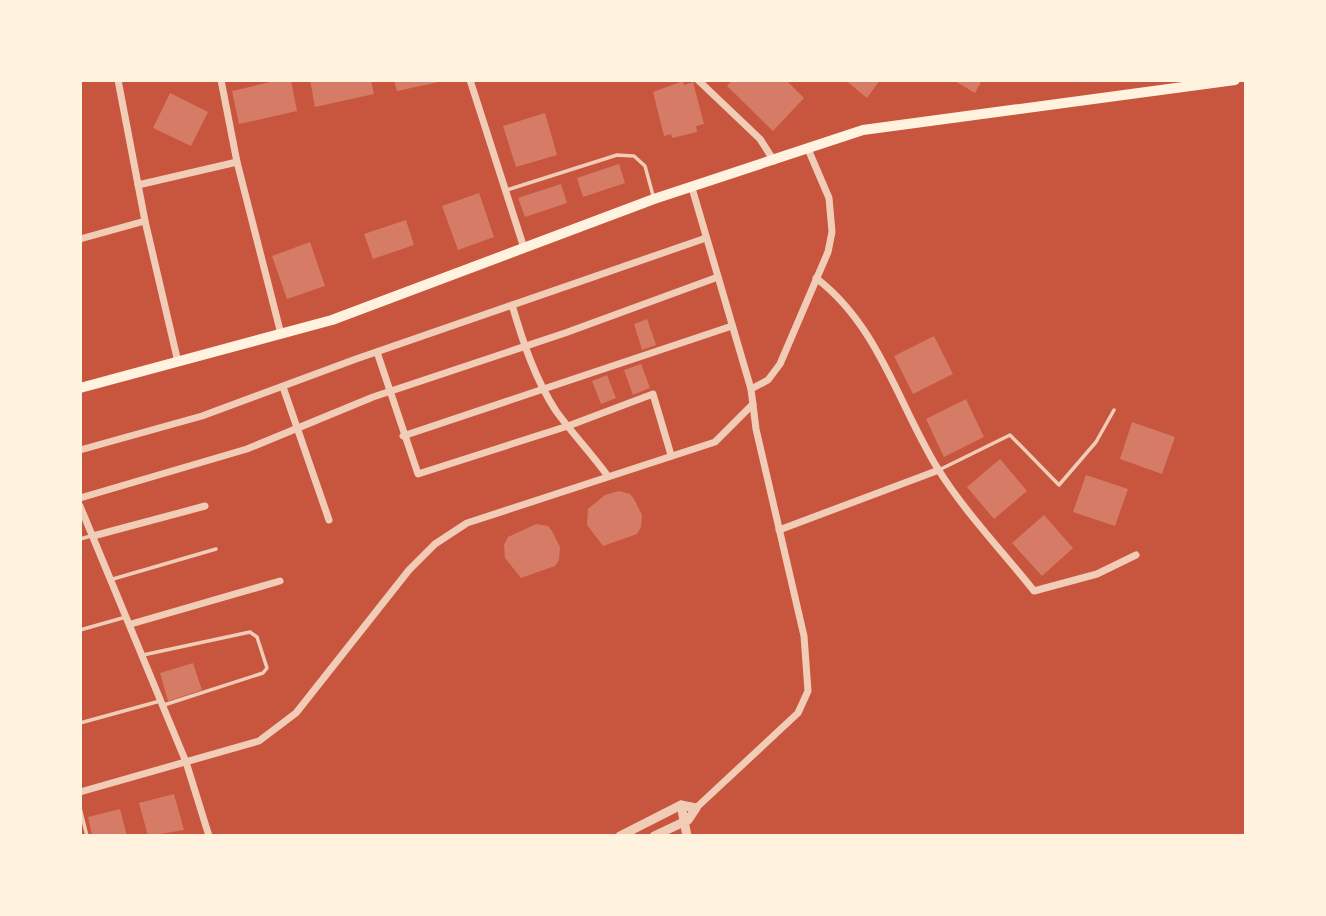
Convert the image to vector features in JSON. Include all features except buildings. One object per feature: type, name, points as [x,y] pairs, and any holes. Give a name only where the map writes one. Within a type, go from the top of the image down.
[{"type":"main road","points":[[80,388],[332,320],[654,199],[863,130],[1235,80]]},
{"type":"street","points":[[118,80],[145,221],[178,362]]},
{"type":"street","points":[[221,80],[237,162],[281,334]]},
{"type":"street","points":[[470,80],[524,248]]},
{"type":"street","points":[[698,80],[760,139],[774,161]]},
{"type":"street","points":[[751,389],[768,380],[780,364],[828,252],[833,222],[829,198],[808,149]]},
{"type":"street","points":[[138,185],[237,162]]},
{"type":"street","points":[[654,835],[683,822],[798,713],[808,691],[804,636],[779,530],[751,389],[692,188]]},
{"type":"street","points":[[80,239],[145,221]]},
{"type":"street","points":[[80,450],[169,427],[706,239]]},
{"type":"street","points":[[80,498],[234,453],[390,391],[718,277]]},
{"type":"street","points":[[816,278],[842,299],[860,322],[939,470],[1034,591],[1097,575],[1136,555]]},
{"type":"street","points":[[512,305],[524,346],[543,389],[607,475]]},
{"type":"street","points":[[404,436],[732,326]]},
{"type":"street","points":[[377,352],[418,474],[568,426],[653,394],[671,455]]},
{"type":"street","points":[[283,387],[328,520]]},
{"type":"street","points":[[80,792],[259,741],[296,713],[409,569],[435,544],[467,523],[607,475],[715,442],[753,404]]},
{"type":"street","points":[[779,530],[939,470]]},
{"type":"street","points":[[80,506],[113,579],[187,762],[209,835]]},
{"type":"street","points":[[93,536],[205,506]]},
{"type":"street","points":[[131,624],[280,581]]},
{"type":"street","points":[[620,835],[681,805],[696,808]]},
{"type":"street","points":[[681,805],[686,835]]},
{"type":"lane","points":[[505,190],[623,155],[634,156],[645,166],[654,199]]},
{"type":"lane","points":[[939,470],[1010,435],[1059,485],[1096,442],[1114,410]]},
{"type":"lane","points":[[80,539],[93,536]]},
{"type":"lane","points":[[113,579],[216,548]]},
{"type":"lane","points":[[80,630],[128,616]]},
{"type":"lane","points":[[80,723],[163,703],[263,673],[267,668],[257,637],[250,632],[143,655]]},
{"type":"lane","points":[[80,808],[87,835]]}]
